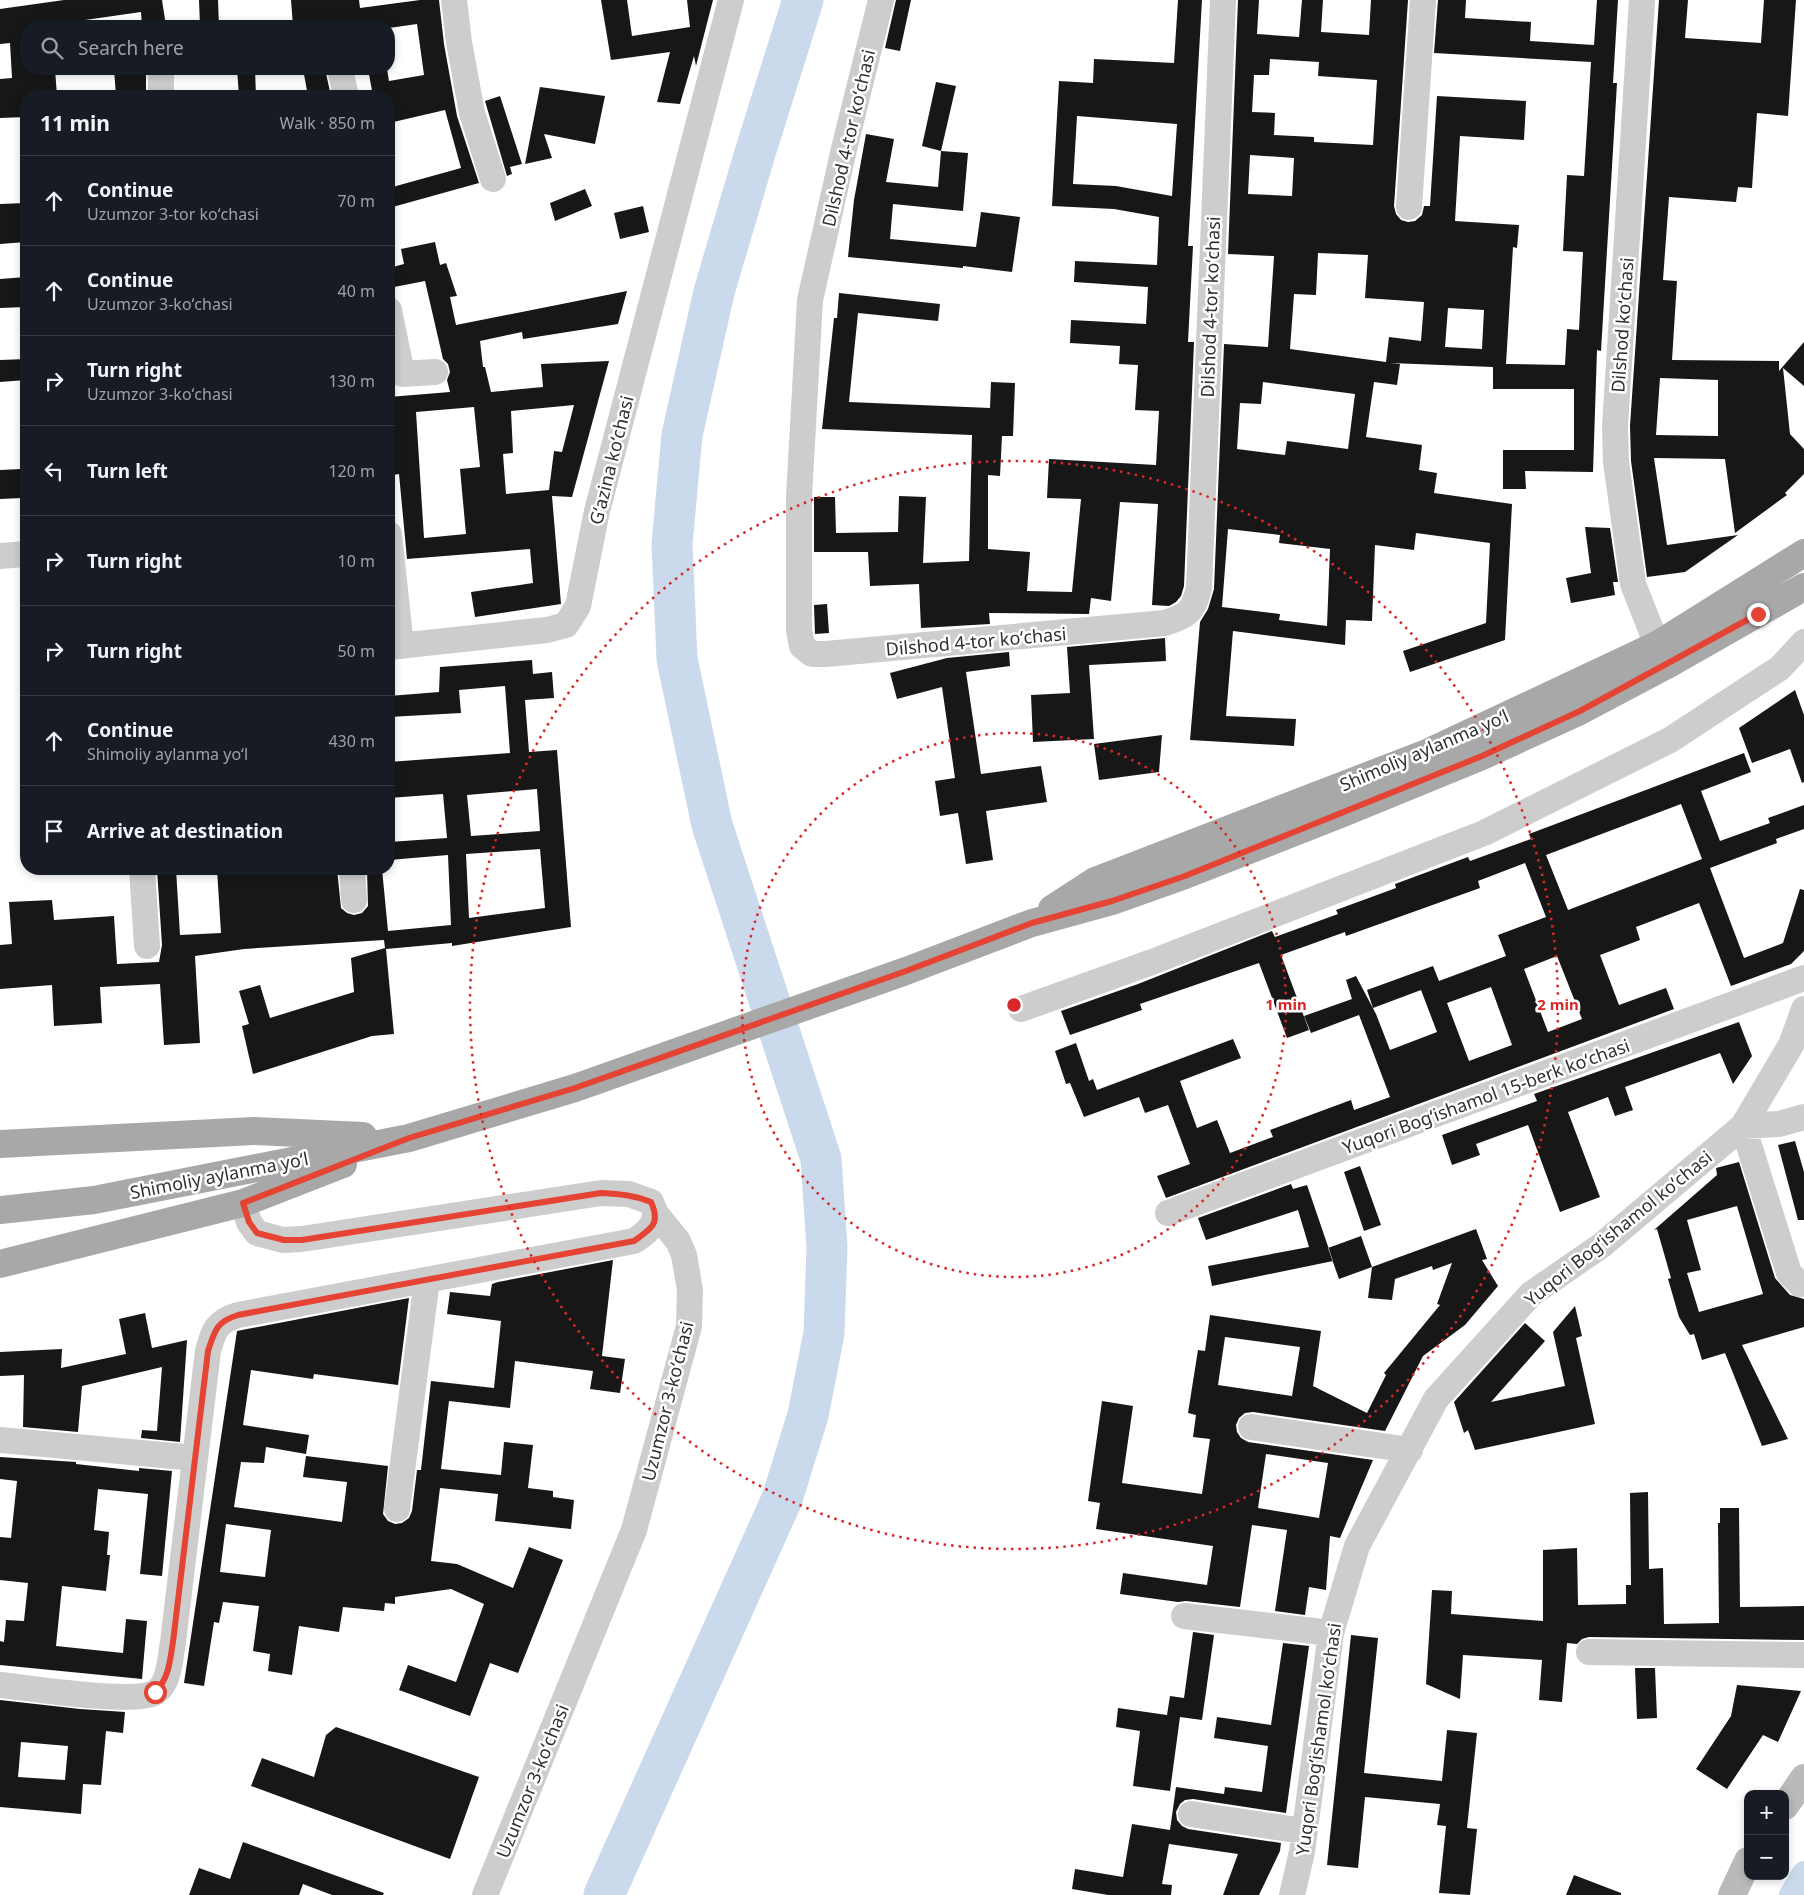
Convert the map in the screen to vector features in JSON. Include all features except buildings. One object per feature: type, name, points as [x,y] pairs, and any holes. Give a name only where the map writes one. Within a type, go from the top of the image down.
[{"type":"main road","name":"Shimoliy aylanma yoʻl","points":[[1032,923],[1095,881],[1427,752],[1657,644],[1804,553]]},
{"type":"main road","name":"Shimoliy aylanma yoʻl","points":[[0,1210],[94,1200],[409,1138],[575,1088],[906,971],[1032,923],[1112,901],[1185,876],[1482,756],[1580,711],[1656,671],[1804,587]]},
{"type":"main road","points":[[0,1144],[254,1132],[409,1138]]},
{"type":"main road","points":[[0,1264],[243,1203],[409,1138]]},
{"type":"main road","points":[[1789,1800],[1804,1778]]},
{"type":"main road","points":[[1732,1895],[1744,1870]]},
{"type":"street","points":[[454,0],[459,42],[472,113],[493,179]]},
{"type":"street","name":"Gʻazina koʻchasi","points":[[395,646],[547,630],[566,625],[578,606],[596,511],[731,0]]},
{"type":"street","name":"Dilshod 4-tor koʻchasi","points":[[881,0],[844,149],[810,300],[799,497],[799,620],[802,646],[812,654],[1165,623],[1185,617],[1194,606],[1199,588],[1223,0]]},
{"type":"street","points":[[1409,207],[1423,0]]},
{"type":"street","name":"Dilshod koʻchasi","points":[[1642,0],[1615,426],[1616,462],[1632,584],[1657,644]]},
{"type":"street","points":[[161,75],[161,90]]},
{"type":"street","points":[[341,75],[345,90]]},
{"type":"street","points":[[395,340],[402,374],[435,372]]},
{"type":"street","points":[[0,556],[20,554]]},
{"type":"street","points":[[1021,1009],[1152,962],[1484,833],[1670,740],[1780,668],[1804,642]]},
{"type":"street","points":[[142,875],[147,946]]},
{"type":"street","points":[[352,875],[354,900]]},
{"type":"street","name":"Yuqori Bogʻishamol 15-berk koʻchasi","points":[[1168,1214],[1804,978]]},
{"type":"street","name":"Yuqori Bogʻishamol koʻchasi","points":[[1292,1895],[1302,1852],[1303,1831],[1331,1632],[1357,1546],[1410,1450],[1436,1398],[1531,1294],[1602,1245],[1743,1126],[1791,1045],[1804,1009]]},
{"type":"street","points":[[1804,1117],[1779,1124],[1743,1126],[1789,1273],[1800,1284],[1804,1284]]},
{"type":"street","name":"Uzumzor 3-koʻchasi","points":[[243,1203],[249,1222],[257,1233],[284,1240],[302,1240],[601,1193],[629,1194],[651,1202],[656,1214],[678,1241],[684,1255],[690,1290],[689,1326],[634,1530],[485,1895]]},
{"type":"street","points":[[0,1685],[96,1695],[144,1696],[155,1692],[161,1687],[167,1675],[173,1642],[208,1351],[214,1332],[223,1320],[248,1313],[634,1241],[654,1224],[656,1214]]},
{"type":"street","points":[[397,1508],[427,1280]]},
{"type":"street","points":[[1251,1427],[1410,1450]]},
{"type":"street","points":[[0,1440],[195,1458]]},
{"type":"street","points":[[1184,1616],[1331,1632]]},
{"type":"street","points":[[1589,1652],[1804,1656]]},
{"type":"street","points":[[1191,1814],[1303,1831]]},
{"type":"waterway","points":[[604,1895],[782,1499],[808,1415],[824,1333],[827,1247],[821,1159],[712,825],[677,659],[672,544],[682,435],[714,292],[803,0]]},
{"type":"waterway","points":[[1791,1895],[1804,1873]]},
{"type":"route","points":[[155,1692],[161,1687],[167,1675],[173,1642],[208,1351],[214,1332],[223,1320],[238,1315],[634,1241],[654,1224],[656,1214],[651,1202],[640,1197],[629,1194],[601,1193],[302,1240],[284,1240],[266,1237],[257,1233],[249,1222],[243,1203],[409,1138],[575,1088],[906,971],[1032,923],[1112,901],[1185,876],[1482,756],[1580,711],[1758,614]]}]
